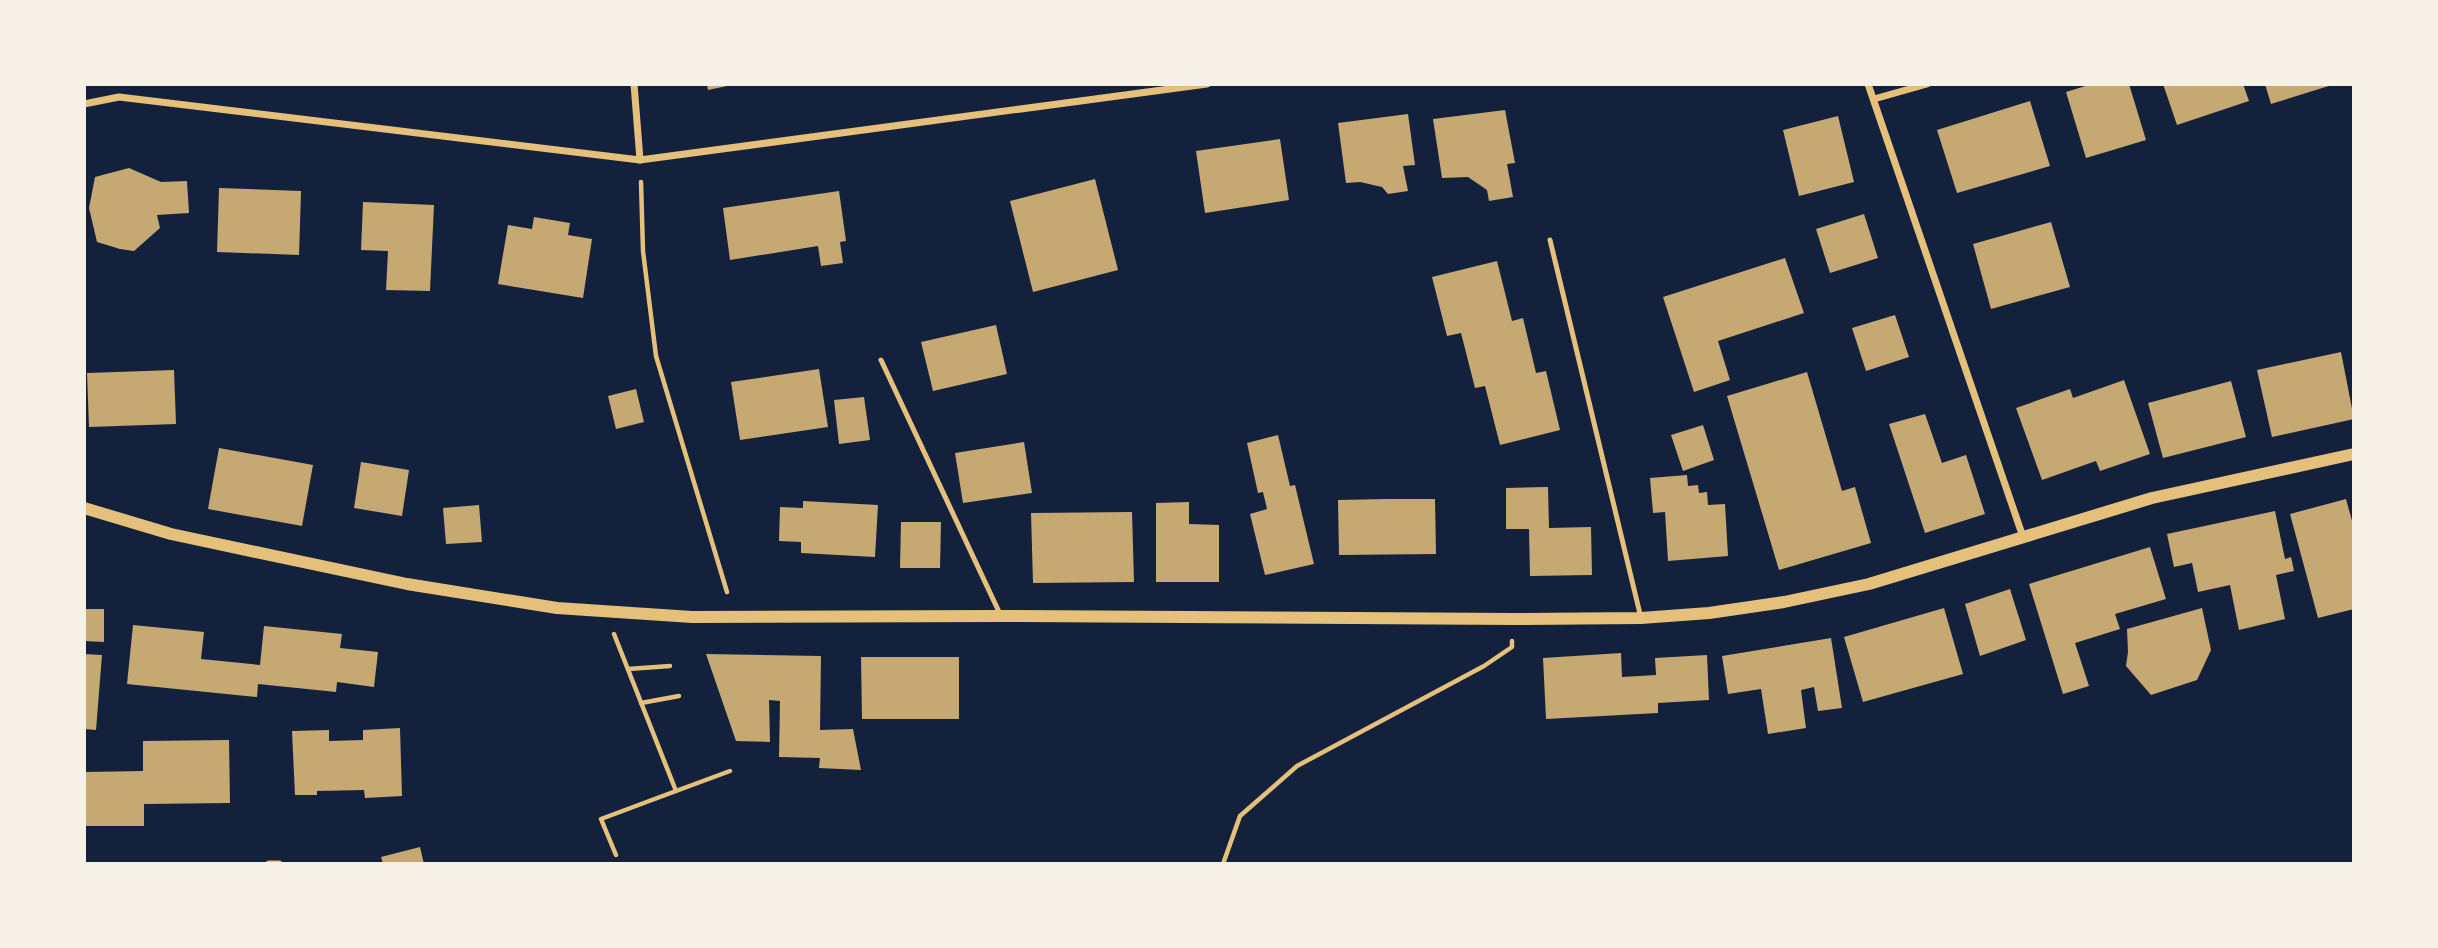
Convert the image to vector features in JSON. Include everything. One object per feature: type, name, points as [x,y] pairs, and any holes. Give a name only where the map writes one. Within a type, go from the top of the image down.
[{"type":"street","points":[[634,84],[640,160]]},
{"type":"street","points":[[84,104],[119,97],[640,160],[1207,84]]},
{"type":"street","points":[[1868,84],[2023,537]]},
{"type":"street","points":[[1874,99],[1927,84]]},
{"type":"street","points":[[84,508],[171,534],[465,595],[557,608],[692,617],[1641,618],[1709,613],[1784,602],[1869,584],[2152,498],[2354,454]]},
{"type":"street","points":[[269,864],[278,864]]},
{"type":"lane","points":[[1550,240],[1641,618]]},
{"type":"lane","points":[[881,360],[1000,616]]},
{"type":"path","points":[[640,160],[643,251],[656,356],[735,617]]},
{"type":"path","points":[[1223,864],[1240,816],[1297,765],[1484,666],[1512,647],[1515,619]]},
{"type":"path","points":[[611,626],[676,791]]},
{"type":"path","points":[[628,669],[670,666]]},
{"type":"path","points":[[641,703],[679,696]]},
{"type":"path","points":[[616,855],[601,819],[730,771]]},
{"type":"building","points":[[707,84],[732,84],[732,85],[708,90]]},
{"type":"building","points":[[2092,84],[2129,84],[2146,140],[2086,158],[2066,92]]},
{"type":"building","points":[[2163,84],[2243,84],[2249,101],[2177,125]]},
{"type":"building","points":[[2265,84],[2332,84],[2332,85],[2271,104]]},
{"type":"building","points":[[2030,101],[2050,166],[1957,193],[1937,130]]},
{"type":"building","points":[[1505,110],[1515,163],[1507,164],[1513,197],[1489,201],[1487,190],[1468,177],[1442,178],[1433,119]]},
{"type":"building","points":[[1408,114],[1415,165],[1403,166],[1408,191],[1388,194],[1382,187],[1360,182],[1346,183],[1338,123]]},
{"type":"building","points":[[1838,116],[1854,182],[1799,196],[1783,130]]},
{"type":"building","points":[[1280,139],[1289,200],[1205,213],[1196,151]]},
{"type":"building","points":[[129,168],[161,182],[187,181],[189,213],[157,215],[160,228],[134,251],[97,242],[89,208],[95,177]]},
{"type":"building","points":[[1095,179],[1118,270],[1033,292],[1010,201]]},
{"type":"building","points":[[219,188],[301,191],[299,255],[217,252]]},
{"type":"building","points":[[839,191],[846,241],[840,242],[843,263],[821,266],[818,246],[730,260],[723,208]]},
{"type":"building","points":[[363,202],[434,205],[430,291],[386,290],[388,251],[361,250]]},
{"type":"building","points":[[1864,214],[1878,258],[1830,273],[1816,229]]},
{"type":"building","points":[[534,217],[570,223],[568,235],[592,239],[583,298],[498,284],[508,225],[532,229]]},
{"type":"building","points":[[2051,222],[2070,287],[1991,309],[1973,244]]},
{"type":"building","points":[[1785,258],[1804,313],[1718,341],[1730,380],[1694,392],[1663,297]]},
{"type":"building","points":[[1497,261],[1512,321],[1523,318],[1536,373],[1546,371],[1560,430],[1500,445],[1485,386],[1475,388],[1461,333],[1447,336],[1432,277]]},
{"type":"building","points":[[1895,315],[1909,357],[1866,371],[1852,328]]},
{"type":"building","points":[[996,325],[1007,374],[933,391],[921,342]]},
{"type":"building","points":[[2341,352],[2354,419],[2272,437],[2257,370]]},
{"type":"building","points":[[819,369],[828,427],[740,440],[731,382]]},
{"type":"building","points":[[174,370],[176,424],[89,427],[87,373]]},
{"type":"building","points":[[1807,372],[1842,491],[1855,487],[1871,543],[1779,570],[1727,396]]},
{"type":"building","points":[[2124,380],[2150,454],[2100,471],[2096,461],[2042,480],[2016,408],[2070,389],[2073,398]]},
{"type":"building","points":[[2231,381],[2246,437],[2163,458],[2148,403]]},
{"type":"building","points":[[636,389],[644,422],[616,429],[608,396]]},
{"type":"building","points":[[864,397],[870,440],[839,444],[834,400]]},
{"type":"building","points":[[1925,414],[1942,463],[1966,455],[1985,514],[1925,533],[1889,424]]},
{"type":"building","points":[[1703,425],[1714,460],[1683,471],[1671,435]]},
{"type":"building","points":[[1278,435],[1290,486],[1295,485],[1314,564],[1265,575],[1250,514],[1267,509],[1263,492],[1258,493],[1247,443]]},
{"type":"building","points":[[1024,442],[1032,493],[963,503],[955,453]]},
{"type":"building","points":[[219,448],[313,465],[302,526],[208,509]]},
{"type":"building","points":[[361,462],[409,470],[402,516],[354,508]]},
{"type":"building","points":[[1687,475],[1688,486],[1698,485],[1699,493],[1707,492],[1708,505],[1725,504],[1728,556],[1668,561],[1665,512],[1653,513],[1650,478]]},
{"type":"building","points":[[1548,487],[1549,528],[1591,527],[1592,575],[1530,576],[1529,529],[1506,529],[1506,488]]},
{"type":"building","points":[[1435,499],[1436,554],[1339,555],[1338,500]]},
{"type":"building","points":[[2346,499],[2354,528],[2354,609],[2318,618],[2290,514]]},
{"type":"building","points":[[803,501],[878,505],[875,557],[801,553],[801,542],[779,541],[780,507],[803,508]]},
{"type":"building","points":[[1189,502],[1189,524],[1219,525],[1219,582],[1156,582],[1156,503]]},
{"type":"building","points":[[479,505],[482,542],[446,544],[443,508]]},
{"type":"building","points":[[2275,511],[2285,559],[2291,557],[2294,571],[2276,575],[2285,619],[2239,630],[2230,585],[2198,592],[2192,563],[2174,567],[2167,534]]},
{"type":"building","points":[[1132,512],[1134,582],[1033,583],[1031,513]]},
{"type":"building","points":[[901,522],[941,522],[940,568],[900,568]]},
{"type":"building","points":[[2150,547],[2166,599],[2115,614],[2120,629],[2075,643],[2089,686],[2063,694],[2029,584]]},
{"type":"building","points":[[2010,589],[2026,640],[1980,656],[1965,604]]},
{"type":"building","points":[[1944,608],[1963,674],[1863,702],[1844,637]]},
{"type":"building","points":[[2202,608],[2211,650],[2197,680],[2151,695],[2126,666],[2127,629]]},
{"type":"building","points":[[84,609],[104,609],[104,642],[84,641]]},
{"type":"building","points":[[133,625],[204,632],[201,659],[260,665],[264,626],[342,634],[340,648],[378,652],[374,687],[337,682],[336,692],[258,684],[257,697],[127,684]]},
{"type":"building","points":[[1831,638],[1842,708],[1818,711],[1814,687],[1801,690],[1806,728],[1768,734],[1761,689],[1728,694],[1722,656]]},
{"type":"building","points":[[1621,653],[1622,677],[1656,675],[1655,658],[1707,655],[1709,700],[1658,703],[1658,713],[1546,719],[1543,658]]},
{"type":"building","points":[[84,654],[102,655],[96,730],[84,729]]},
{"type":"building","points":[[706,654],[821,656],[820,730],[853,729],[861,770],[819,768],[820,758],[779,757],[780,701],[769,700],[770,742],[736,741]]},
{"type":"building","points":[[861,657],[959,657],[959,719],[862,719]]},
{"type":"building","points":[[400,728],[402,796],[365,798],[364,790],[317,791],[317,795],[295,795],[292,731],[329,730],[329,741],[363,740],[363,730]]},
{"type":"building","points":[[229,740],[230,803],[144,804],[144,826],[84,826],[84,772],[143,771],[143,741]]},
{"type":"building","points":[[420,847],[424,864],[383,864],[381,857]]}]
